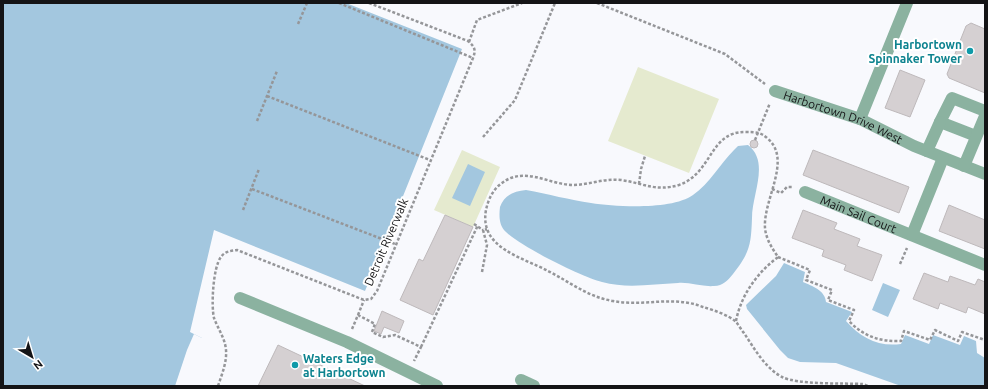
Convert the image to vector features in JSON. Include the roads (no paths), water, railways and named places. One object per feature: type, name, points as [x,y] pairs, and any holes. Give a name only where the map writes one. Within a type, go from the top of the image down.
[{"type":"street","points":[[860,119],[907,3]]},
{"type":"street","name":"Harbortown Drive West","points":[[775,91],[860,119],[927,151],[985,174]]},
{"type":"street","points":[[927,151],[952,98],[985,111]]},
{"type":"street","points":[[964,166],[985,116]]},
{"type":"street","points":[[940,122],[976,136]]},
{"type":"street","name":"Main Sail Court","points":[[912,235],[944,158]]},
{"type":"street","name":"Main Sail Court","points":[[805,192],[985,265]]},
{"type":"street","points":[[240,298],[347,342],[437,386]]},
{"type":"street","points":[[521,380],[534,386]]},
{"type":"water","points":[[3,3],[346,3],[462,49],[365,291],[214,230],[190,332],[202,338],[191,386],[3,386]]},
{"type":"water","points":[[748,145],[758,160],[759,169],[750,242],[743,260],[733,274],[723,284],[717,286],[682,283],[630,286],[602,282],[580,274],[535,252],[511,236],[501,225],[500,207],[504,199],[510,194],[526,190],[583,202],[615,206],[658,205],[684,200],[705,185],[738,146]]},
{"type":"water","points":[[468,164],[485,172],[470,206],[452,198]]},
{"type":"water","points":[[784,263],[805,272],[803,282],[821,291],[826,302],[852,312],[846,321],[864,337],[877,343],[893,345],[901,344],[905,335],[929,344],[933,335],[960,345],[964,336],[976,341],[977,353],[985,358],[985,386],[901,386],[836,363],[800,362],[788,358],[747,309],[746,305],[776,276]]},
{"type":"water","points":[[883,283],[900,290],[888,317],[872,310]]},
{"type":"place","name":"Harbortown Spinnaker Tower","points":[[970,51]]},
{"type":"place","name":"Waters Edge at Harbortown","points":[[295,365]]}]
